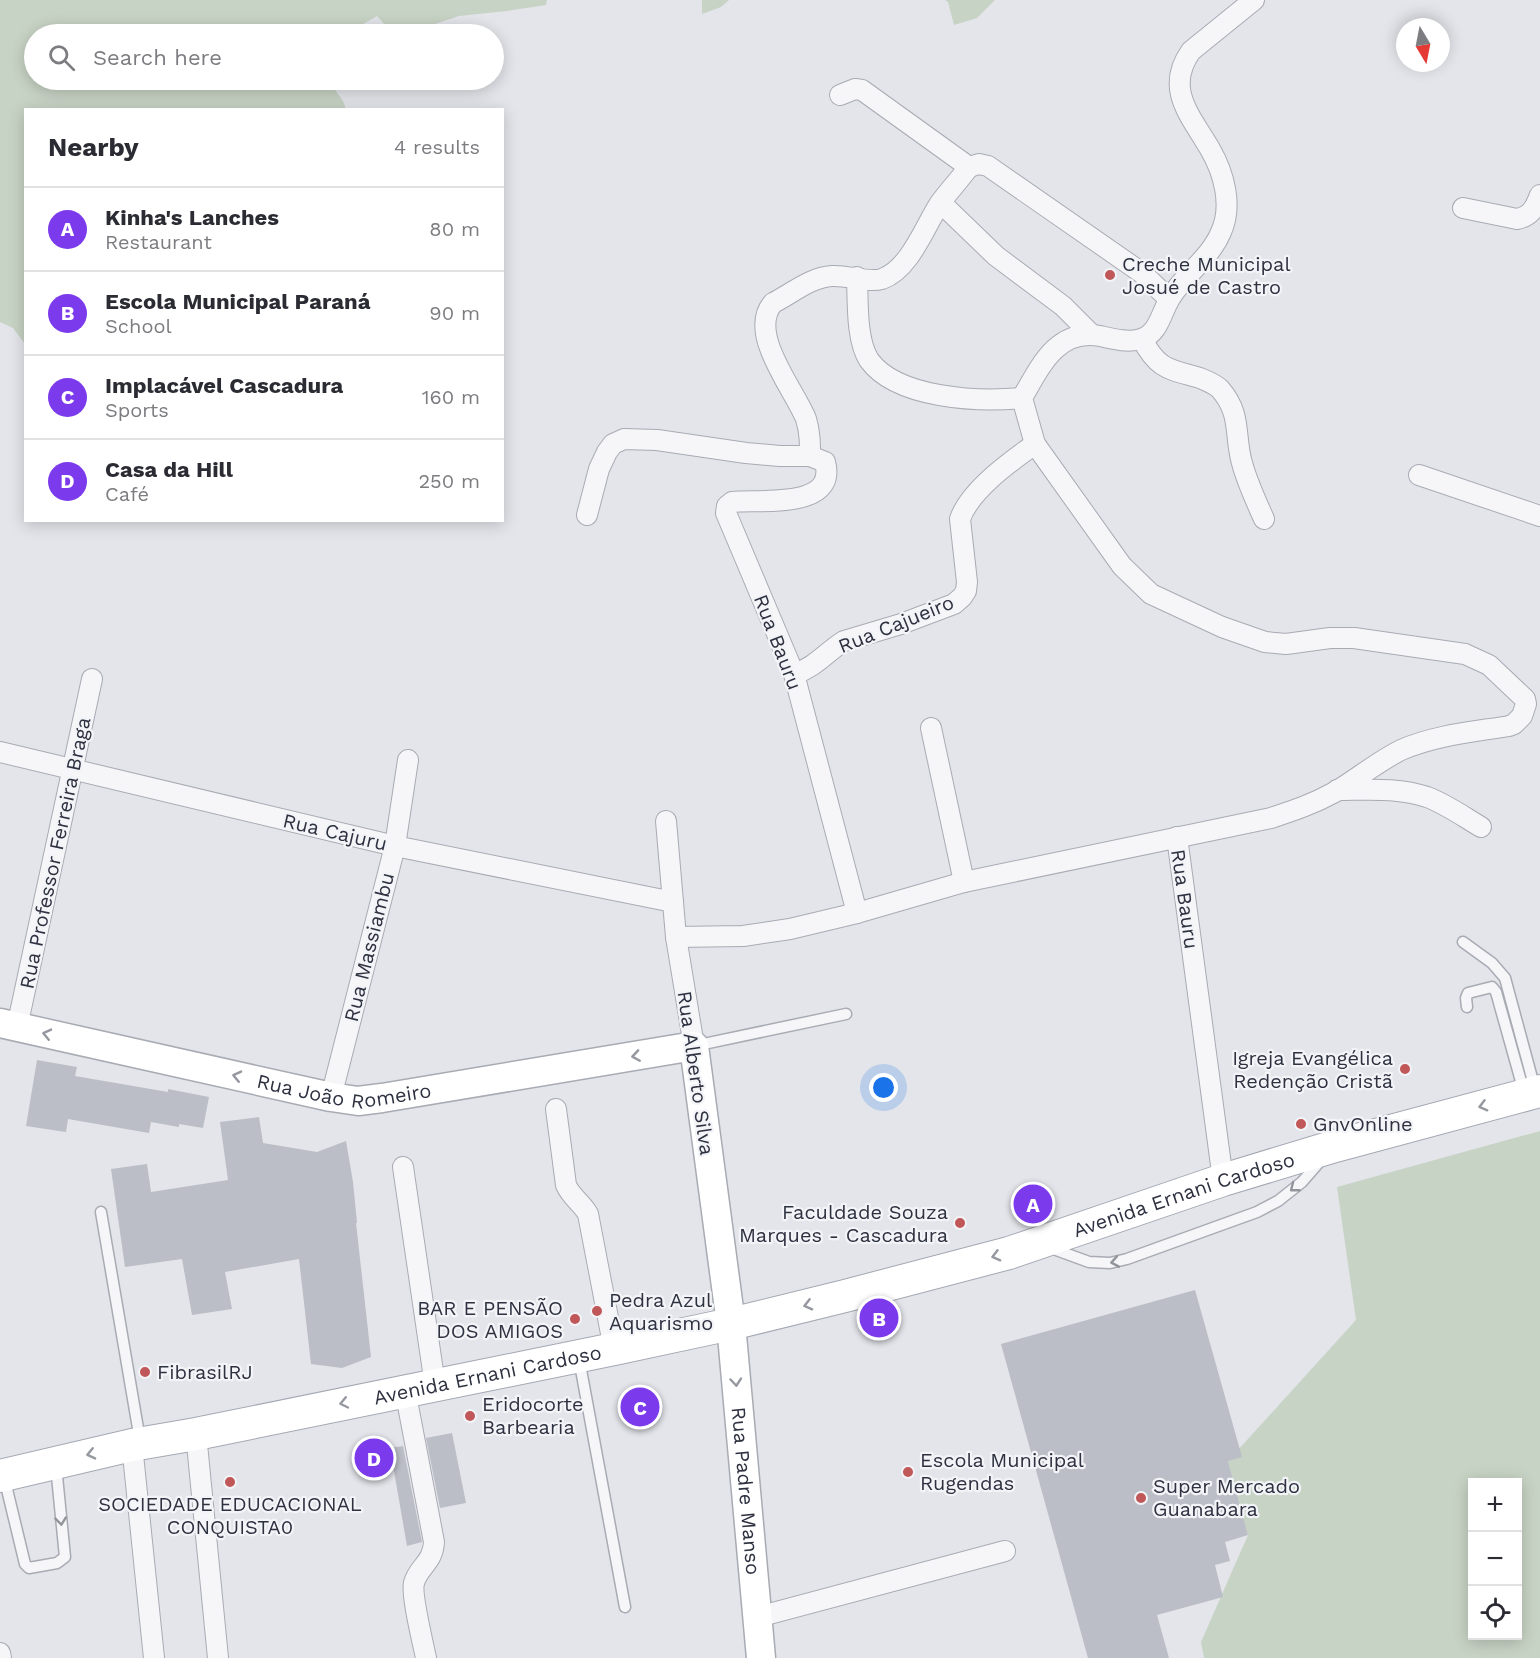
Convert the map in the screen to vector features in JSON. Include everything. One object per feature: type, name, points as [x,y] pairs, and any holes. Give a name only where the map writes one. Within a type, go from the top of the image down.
[{"type":"main road","name":"Avenida Ernani Cardoso","points":[[2,1475],[136,1444],[196,1434],[731,1324],[1009,1253],[1223,1180],[1335,1146],[1534,1093]]},
{"type":"street","points":[[1177,837],[1271,818],[1304,808],[1383,760],[1418,744],[1514,724],[1533,702],[1523,696],[1489,665],[1465,654],[1354,638],[1330,638],[1286,644],[1265,642],[1222,627],[1151,594],[1122,566],[1035,444],[1022,398],[1053,351],[1068,339],[1079,335],[1091,334],[1126,340],[1142,339],[1150,335],[1156,328],[1169,298],[1214,245],[1222,230],[1227,200],[1223,181],[1212,151],[1185,108],[1179,89],[1179,74],[1191,51],[1254,0]]},
{"type":"street","points":[[840,95],[855,88],[862,90],[969,167]]},
{"type":"street","points":[[587,515],[599,469],[607,452],[613,444],[624,439],[657,440],[746,453],[810,456],[811,437],[805,416],[767,343],[768,309],[773,303],[815,280],[830,276],[881,279],[900,267],[910,255],[941,203],[969,167],[979,164],[988,166],[1142,273],[1169,298]]},
{"type":"street","points":[[1463,208],[1517,219],[1531,213],[1540,195]]},
{"type":"street","points":[[941,203],[996,256],[1063,306],[1091,334]]},
{"type":"street","points":[[856,277],[858,318],[865,350],[869,360],[887,376],[908,387],[941,395],[994,400],[1022,398]]},
{"type":"street","points":[[1142,339],[1155,360],[1163,367],[1207,380],[1218,387],[1228,400],[1237,424],[1242,462],[1264,519]]},
{"type":"street","name":"Rua Cajueiro","points":[[794,674],[811,667],[843,641],[931,613],[954,604],[962,597],[966,591],[967,582],[960,519],[964,509],[995,474],[1035,444]]},
{"type":"street","name":"Rua Bauru","points":[[810,456],[823,461],[826,466],[826,481],[819,490],[800,498],[732,502],[727,506],[726,513],[794,674],[857,913]]},
{"type":"street","points":[[1419,475],[1540,516]]},
{"type":"street","name":"Rua Professor Ferreira Braga","points":[[8,1025],[73,769],[92,680]]},
{"type":"street","points":[[930,728],[964,882]]},
{"type":"street","name":"Rua Cajuru","points":[[0,752],[395,846],[673,902]]},
{"type":"street","name":"Rua Massiambu","points":[[331,1097],[395,846],[408,760]]},
{"type":"street","points":[[1337,790],[1403,791],[1428,798],[1481,827]]},
{"type":"street","name":"Rua Alberto Silva","points":[[666,821],[676,937],[731,1324]]},
{"type":"street","name":"Rua Bauru","points":[[676,937],[767,934],[857,913],[964,882],[1177,837],[1223,1180]]},
{"type":"street","name":"Rua João Romeiro","points":[[8,1025],[331,1097],[358,1101],[693,1046]]},
{"type":"street","points":[[556,1108],[566,1185],[569,1192],[588,1214],[614,1349]]},
{"type":"street","points":[[403,1167],[434,1542],[431,1558],[416,1576],[413,1588],[426,1658]]},
{"type":"street","name":"Rua Padre Manso","points":[[731,1324],[761,1658]]},
{"type":"street","points":[[196,1434],[218,1658]]},
{"type":"street","points":[[136,1444],[154,1658]]},
{"type":"street","points":[[758,1617],[1005,1551]]},
{"type":"street","points":[[0,1653],[1,1658]]},
{"type":"lane","points":[[1462,942],[1492,963],[1505,978],[1534,1093]]},
{"type":"lane","points":[[1467,1007],[1468,993],[1492,987],[1496,992],[1514,1061],[1534,1093]]},
{"type":"lane","points":[[693,1046],[846,1014]]},
{"type":"lane","points":[[1037,1243],[1099,1264],[1127,1259],[1257,1212],[1278,1201],[1302,1182],[1335,1146]]},
{"type":"lane","points":[[100,1212],[136,1444]]},
{"type":"lane","points":[[578,1356],[625,1607]]},
{"type":"lane","points":[[2,1475],[25,1564],[29,1568],[57,1563],[65,1557],[55,1463]]},
{"type":"green space","points":[[0,0],[547,0],[546,5],[459,16],[435,24],[384,24],[377,16],[363,24],[24,24],[24,90],[335,90],[346,108],[24,108],[24,343],[13,328],[0,322]]},
{"type":"green space","points":[[702,0],[729,0],[721,7],[702,14]]},
{"type":"green space","points":[[945,0],[995,0],[977,18],[954,25],[948,2]]},
{"type":"green space","points":[[1540,1131],[1540,1658],[1204,1658],[1201,1642],[1248,1535],[1228,1461],[1356,1320],[1337,1187]]},
{"type":"building","points":[[37,1060],[77,1067],[75,1076],[209,1097],[203,1128],[151,1122],[149,1133],[68,1119],[66,1132],[26,1126]]},
{"type":"building","points":[[259,1117],[263,1143],[317,1152],[346,1141],[353,1182],[371,1357],[342,1368],[311,1364],[299,1259],[225,1272],[232,1309],[192,1315],[182,1259],[125,1267],[111,1169],[147,1164],[151,1192],[228,1180],[220,1122]]},
{"type":"building","name":"Super Mercado Guanabara","points":[[1195,1290],[1242,1457],[1228,1461],[1248,1535],[1225,1542],[1230,1561],[1215,1565],[1223,1597],[1157,1615],[1169,1658],[1088,1658],[1001,1344]]},
{"type":"building","points":[[452,1433],[466,1503],[440,1508],[426,1438]]},
{"type":"building","points":[[403,1446],[422,1542],[407,1546],[390,1448]]},
{"type":"place","name":"Creche Municipal Josué de Castro","points":[[1110,275]]},
{"type":"place","name":"Igreja Evangélica Redenção Cristã","points":[[1405,1069]]},
{"type":"place","name":"GnvOnline","points":[[1301,1124]]},
{"type":"place","name":"Kinha's Lanches","points":[[1033,1204]]},
{"type":"place","name":"Faculdade Souza Marques - Cascadura","points":[[960,1223]]},
{"type":"place","name":"Pedra Azul Aquarismo","points":[[597,1311]]},
{"type":"place","name":"Escola Municipal Paraná","points":[[879,1318]]},
{"type":"place","name":"BAR E PENSÃO DOS AMIGOS","points":[[575,1319]]},
{"type":"place","name":"FibrasilRJ","points":[[145,1372]]},
{"type":"place","name":"Implacável Cascadura","points":[[640,1407]]},
{"type":"place","name":"Eridocorte Barbearia","points":[[470,1416]]},
{"type":"place","name":"Casa da Hill","points":[[374,1458]]},
{"type":"place","name":"Escola Municipal Rugendas","points":[[908,1472]]},
{"type":"place","name":"SOCIEDADE EDUCACIONAL CONQUISTA0","points":[[230,1482]]},
{"type":"place","name":"Super Mercado Guanabara","points":[[1141,1498]]}]
